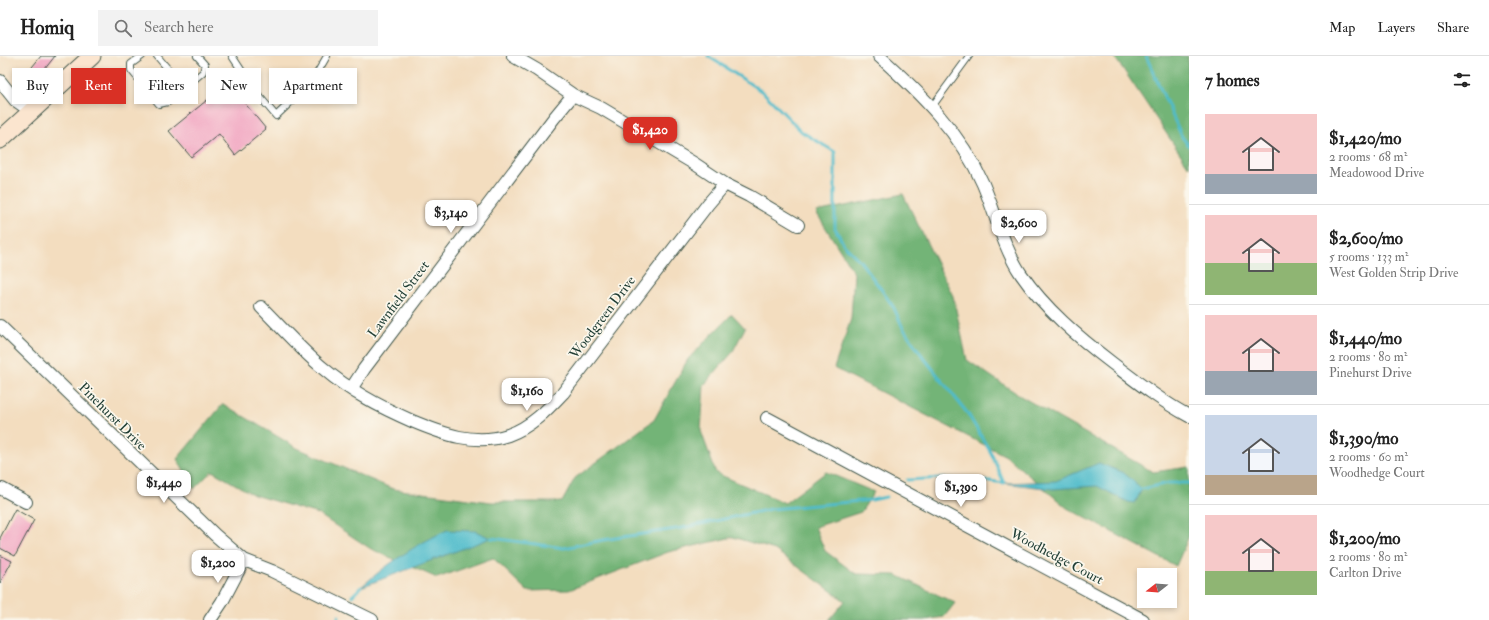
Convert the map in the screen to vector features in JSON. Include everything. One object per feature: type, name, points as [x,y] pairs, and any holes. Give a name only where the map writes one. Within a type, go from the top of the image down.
[{"type":"street","points":[[0,140],[92,56]]},
{"type":"street","points":[[513,56],[537,70],[573,95],[601,108],[695,164],[725,184],[749,196],[798,225]]},
{"type":"street","points":[[879,56],[901,76],[961,143],[983,184],[1009,251],[1017,267],[1030,286],[1054,312],[1092,348],[1158,398],[1189,416]]},
{"type":"street","points":[[0,81],[15,100],[31,111]]},
{"type":"street","name":"Lawnfield Street","points":[[351,389],[364,368],[573,95]]},
{"type":"street","name":"Woodgreen Drive","points":[[261,307],[324,368],[351,389],[381,408],[436,431],[455,437],[492,439],[509,435],[524,428],[544,413],[563,393],[725,184]]},
{"type":"street","name":"Pinehurst Drive","points":[[0,326],[204,525],[244,560],[272,571],[372,620]]},
{"type":"street","name":"Woodhedge Court","points":[[767,418],[1143,620]]},
{"type":"street","points":[[2,489],[26,502]]},
{"type":"street","points":[[210,620],[222,602],[244,560]]},
{"type":"lane","points":[[134,74],[131,70],[131,64],[142,56]]},
{"type":"lane","points":[[157,56],[167,68]]},
{"type":"lane","points":[[198,56],[205,65],[203,72],[198,76]]},
{"type":"lane","points":[[232,56],[255,91],[276,116],[312,82],[328,56]]},
{"type":"lane","points":[[931,108],[969,56]]},
{"type":"green space","points":[[1113,56],[1188,56],[1189,167],[1121,66]]},
{"type":"green space","points":[[903,194],[953,296],[967,360],[1022,397],[1153,472],[1189,467],[1189,536],[1176,566],[1067,508],[1006,456],[834,368],[851,319],[854,273],[816,212]]},
{"type":"green space","points":[[732,314],[745,328],[732,353],[704,385],[701,431],[716,473],[785,503],[826,472],[874,492],[861,512],[815,527],[825,551],[856,574],[896,575],[955,603],[944,617],[924,620],[829,620],[845,601],[775,550],[733,537],[668,552],[569,590],[527,591],[493,558],[437,578],[371,549],[318,514],[254,495],[212,471],[194,489],[177,459],[223,404],[297,448],[393,489],[491,502],[562,502],[575,478],[654,420],[688,359]]},
{"type":"water","points":[[1099,463],[1124,473],[1142,489],[1135,503],[1128,502],[1097,486],[1053,489],[1004,483],[1056,481]]},
{"type":"water","points":[[447,530],[475,531],[491,538],[361,587],[381,570],[402,556]]},
{"type":"building","points":[[41,56],[55,56],[46,68],[31,68]]},
{"type":"building","points":[[206,101],[206,104],[245,104],[266,129],[235,155],[219,134],[191,157],[169,131]]},
{"type":"building","points":[[15,509],[34,520],[15,556],[0,548],[0,538]]},
{"type":"building","points":[[0,555],[12,561],[0,583]]},
{"type":"waterway","points":[[708,56],[764,93],[802,132],[835,152],[835,228],[844,245],[860,261],[894,308],[903,328],[921,354],[968,414],[991,453],[1004,483]]},
{"type":"waterway","points":[[1146,56],[1182,137],[1189,146]]},
{"type":"waterway","points":[[907,480],[944,478],[971,482],[990,481],[1004,483]]},
{"type":"waterway","points":[[1142,489],[1169,483],[1189,483]]},
{"type":"waterway","points":[[491,538],[564,548],[603,540],[682,528],[771,509],[872,500],[886,497]]},
{"type":"waterway","points":[[352,596],[361,587]]},
{"type":"waterway","points":[[337,620],[339,616]]}]
